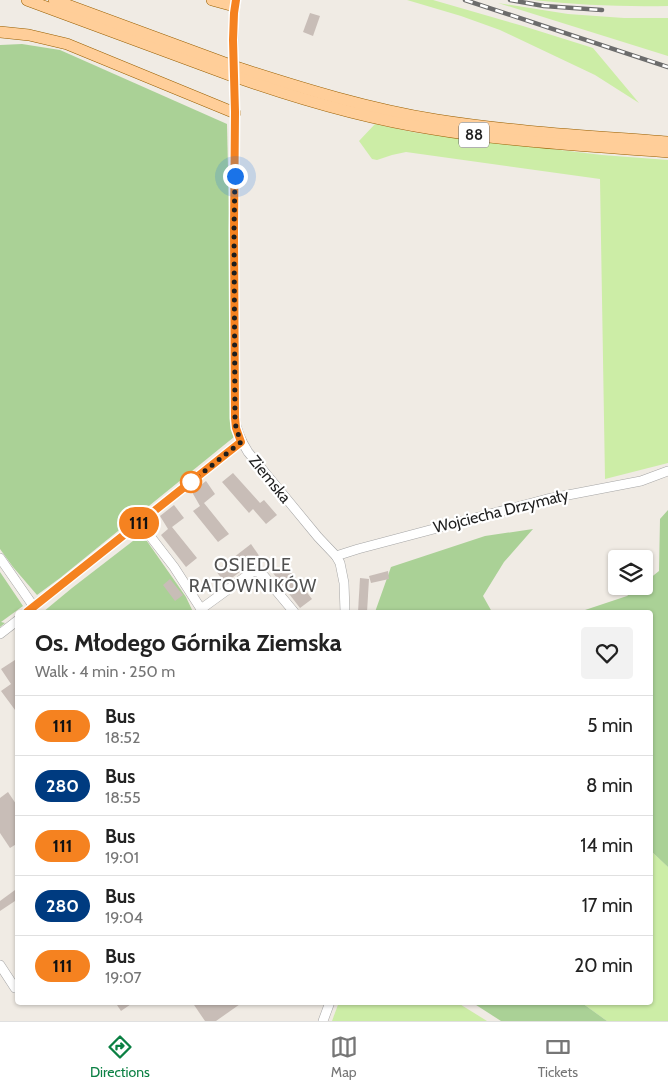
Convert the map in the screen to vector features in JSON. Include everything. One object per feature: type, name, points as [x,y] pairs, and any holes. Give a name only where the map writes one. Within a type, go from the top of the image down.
[{"type":"main road","name":"88","points":[[27,0],[235,71],[393,112],[472,125],[668,142]]},
{"type":"main road","name":"88","points":[[54,0],[235,71],[284,93],[325,105],[432,129],[518,140],[668,152]]},
{"type":"main road","points":[[77,0],[92,14]]},
{"type":"main road","points":[[212,0],[235,3]]},
{"type":"main road","points":[[0,32],[29,35],[66,44],[235,112]]},
{"type":"street","name":"Ziemska","points":[[235,3],[233,59],[235,112],[236,428],[241,442],[260,467],[340,562],[345,610]]},
{"type":"street","points":[[0,558],[31,610],[241,442]]},
{"type":"street","name":"Wojciecha Drzymały","points":[[336,556],[533,502],[642,481],[668,471]]},
{"type":"street","points":[[140,523],[177,572],[201,609],[252,572],[258,572],[264,576],[292,610]]},
{"type":"street","points":[[0,634],[15,622]]},
{"type":"street","points":[[0,965],[15,988]]},
{"type":"street","points":[[323,1021],[329,1005]]},
{"type":"green space","points":[[407,0],[433,0],[593,48],[639,103],[595,75],[500,30]]},
{"type":"green space","points":[[533,0],[668,0],[668,6],[600,5]]},
{"type":"green space","points":[[498,3],[568,14],[624,18],[668,18],[668,56]]},
{"type":"green space","points":[[22,44],[60,50],[227,124],[234,437],[37,595],[0,549],[0,45]]},
{"type":"green space","points":[[375,124],[417,133],[602,155],[668,160],[668,463],[605,479],[600,179],[406,152],[377,160],[372,159],[359,141]]},
{"type":"green space","points":[[668,510],[668,867],[653,853],[653,610],[585,610],[628,595],[653,595],[653,576],[659,571],[660,519]]},
{"type":"green space","points":[[533,529],[504,562],[483,596],[491,610],[376,610],[391,567],[485,536]]},
{"type":"green space","points":[[142,534],[186,597],[192,610],[45,610]]},
{"type":"green space","points":[[0,572],[23,606],[1,622],[5,623],[0,627]]},
{"type":"green space","points":[[653,853],[668,867],[668,1021],[607,1021],[585,1005],[653,1005]]},
{"type":"green space","points":[[338,1005],[461,1005],[487,1021],[332,1021]]},
{"type":"green space","points":[[476,1005],[585,1005],[607,1021],[501,1021]]},
{"type":"building","points":[[310,13],[320,16],[313,36],[303,32]]},
{"type":"building","points":[[233,473],[260,503],[264,500],[277,515],[266,524],[253,509],[249,513],[222,482]]},
{"type":"building","points":[[206,481],[215,494],[204,503],[229,534],[218,542],[193,511],[200,506],[192,492]]},
{"type":"building","points":[[174,505],[184,518],[172,527],[197,558],[186,567],[161,535],[168,529],[160,516]]},
{"type":"building","points":[[251,544],[260,557],[225,583],[216,571]]},
{"type":"building","points":[[285,564],[312,599],[300,608],[273,573]]},
{"type":"building","points":[[388,571],[389,579],[371,583],[369,576]]},
{"type":"building","points":[[360,578],[369,579],[367,610],[358,610]]},
{"type":"building","points":[[170,579],[183,595],[175,601],[163,585]]},
{"type":"building","points":[[15,660],[15,710],[1,691],[11,684],[1,669]]},
{"type":"building","points":[[8,792],[15,802],[15,845],[10,848],[0,833],[0,798]]},
{"type":"building","points":[[15,890],[15,901],[0,911],[0,901]]},
{"type":"building","points":[[117,1005],[130,1005],[121,1011]]},
{"type":"building","points":[[194,1005],[239,1005],[216,1021],[205,1021]]},
{"type":"railway","points":[[465,0],[668,67]]},
{"type":"railway","points":[[510,0],[544,6],[602,10]]},
{"type":"bus line","name":"111","points":[[30,610],[241,442],[235,418],[235,112],[233,40],[236,0]]},
{"type":"district","name":"OSIEDLE RATOWNIKÓW","points":[[253,575]]},
{"type":"route","points":[[191,482],[241,442],[235,418],[235,176]]}]
